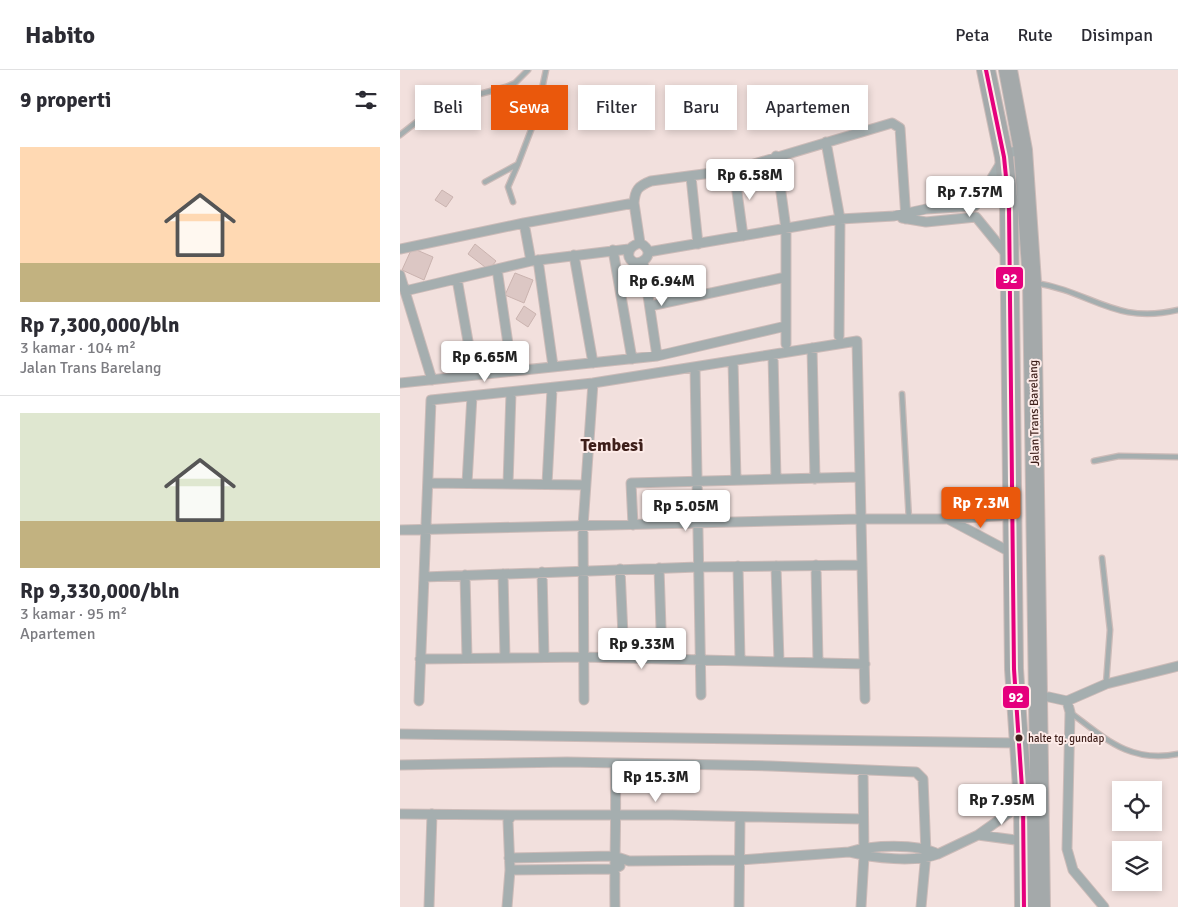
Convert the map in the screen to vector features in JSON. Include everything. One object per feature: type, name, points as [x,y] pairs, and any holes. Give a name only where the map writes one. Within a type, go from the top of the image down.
[{"type":"highway","name":"Jalan Trans Barelang","points":[[986,70],[1004,157],[1009,207],[1008,257],[1014,669],[1023,803],[1024,907]]},
{"type":"highway","name":"Jalan Trans Barelang","points":[[1008,70],[1023,150],[1032,282],[1041,907]]},
{"type":"street","points":[[640,243],[634,203],[635,192],[640,185],[651,181],[734,170],[884,125],[896,125],[900,128],[906,216]]},
{"type":"street","points":[[826,142],[840,219],[839,336]]},
{"type":"street","points":[[1008,257],[976,217],[975,206],[1007,153],[1023,150]]},
{"type":"street","points":[[776,156],[786,229],[786,344]]},
{"type":"street","points":[[734,170],[743,236]]},
{"type":"street","points":[[691,177],[698,244]]},
{"type":"street","points":[[400,249],[524,223],[634,203]]},
{"type":"street","points":[[906,216],[926,209],[975,206]]},
{"type":"street","points":[[648,252],[840,219],[906,216],[926,222],[976,217]]},
{"type":"street","points":[[524,223],[534,261],[553,366]]},
{"type":"street","points":[[405,291],[534,261],[629,249],[634,244],[640,243],[645,246],[648,252],[647,258],[643,262],[637,263],[631,260],[629,249]]},
{"type":"street","points":[[613,250],[632,359]]},
{"type":"street","points":[[574,255],[593,363]]},
{"type":"street","points":[[643,262],[657,356]]},
{"type":"street","points":[[496,269],[512,371]]},
{"type":"street","points":[[400,275],[432,380]]},
{"type":"street","points":[[650,306],[786,277]]},
{"type":"street","points":[[457,278],[474,375]]},
{"type":"street","points":[[400,383],[657,356],[786,326]]},
{"type":"street","points":[[419,701],[431,400],[593,383],[856,341],[865,699]]},
{"type":"street","points":[[812,348],[815,479]]},
{"type":"street","points":[[773,355],[776,480]]},
{"type":"street","points":[[733,361],[736,480]]},
{"type":"street","points":[[695,368],[701,695]]},
{"type":"street","points":[[584,700],[583,526],[593,383]]},
{"type":"street","points":[[547,484],[552,388]]},
{"type":"street","points":[[508,484],[512,392]]},
{"type":"street","points":[[467,483],[472,396]]},
{"type":"street","points":[[633,525],[631,483],[860,478]]},
{"type":"street","points":[[428,483],[585,485]]},
{"type":"street","points":[[400,530],[861,519],[909,520],[1012,515]]},
{"type":"street","points":[[948,519],[1012,553]]},
{"type":"street","points":[[816,565],[818,663]]},
{"type":"street","points":[[424,577],[659,568],[862,565]]},
{"type":"street","points":[[738,566],[740,660]]},
{"type":"street","points":[[776,566],[779,662]]},
{"type":"street","points":[[659,568],[662,658]]},
{"type":"street","points":[[620,570],[624,658]]},
{"type":"street","points":[[542,572],[544,657]]},
{"type":"street","points":[[503,574],[505,658]]},
{"type":"street","points":[[465,575],[467,658]]},
{"type":"street","points":[[420,659],[583,657],[864,664]]},
{"type":"street","points":[[1037,697],[1049,697],[1067,701],[1106,684],[1178,666]]},
{"type":"street","points":[[1067,701],[1070,712],[1067,849],[1073,870],[1104,907]]},
{"type":"street","points":[[400,734],[1019,743]]},
{"type":"street","points":[[615,763],[617,815],[614,856],[615,907]]},
{"type":"street","points":[[400,765],[615,763],[908,771],[920,774],[923,779],[926,848],[921,907]]},
{"type":"street","points":[[861,907],[864,852],[862,819],[863,770]]},
{"type":"street","points":[[864,852],[926,859],[978,835],[1023,803]]},
{"type":"street","points":[[400,814],[862,819]]},
{"type":"street","points":[[429,907],[432,814]]},
{"type":"street","points":[[508,907],[510,870],[508,821],[512,815]]},
{"type":"street","points":[[739,907],[740,818]]},
{"type":"street","points":[[978,835],[1022,841]]},
{"type":"street","points":[[509,858],[614,856],[629,861],[740,860],[926,848],[938,854]]},
{"type":"street","points":[[510,870],[614,869],[629,861]]},
{"type":"lane","points":[[400,135],[438,105],[506,87],[516,83],[528,70]]},
{"type":"lane","points":[[513,202],[508,187],[536,117],[546,70]]},
{"type":"lane","points":[[485,182],[518,164]]},
{"type":"lane","points":[[1032,282],[1056,286],[1122,312],[1146,316],[1178,310]]},
{"type":"lane","points":[[902,394],[909,520]]},
{"type":"lane","points":[[1094,461],[1119,456],[1178,457]]},
{"type":"lane","points":[[1102,558],[1110,630],[1106,684]]},
{"type":"lane","points":[[1070,712],[1108,741],[1134,753],[1152,758],[1178,754]]},
{"type":"building","points":[[442,190],[453,197],[446,207],[435,200]]},
{"type":"building","points":[[475,244],[496,261],[489,270],[468,254]]},
{"type":"building","points":[[412,248],[433,257],[424,280],[402,270]]},
{"type":"building","points":[[515,273],[533,280],[524,303],[505,295]]},
{"type":"building","points":[[524,306],[536,314],[528,327],[516,319]]},
{"type":"transit line","name":"92","points":[[986,70],[1004,157],[1009,207],[1014,669],[1023,803],[1024,907]]},
{"type":"place","name":"halte tg. gundap","points":[[1019,738]]},
{"type":"district","name":"Tembesi","points":[[612,445]]}]
